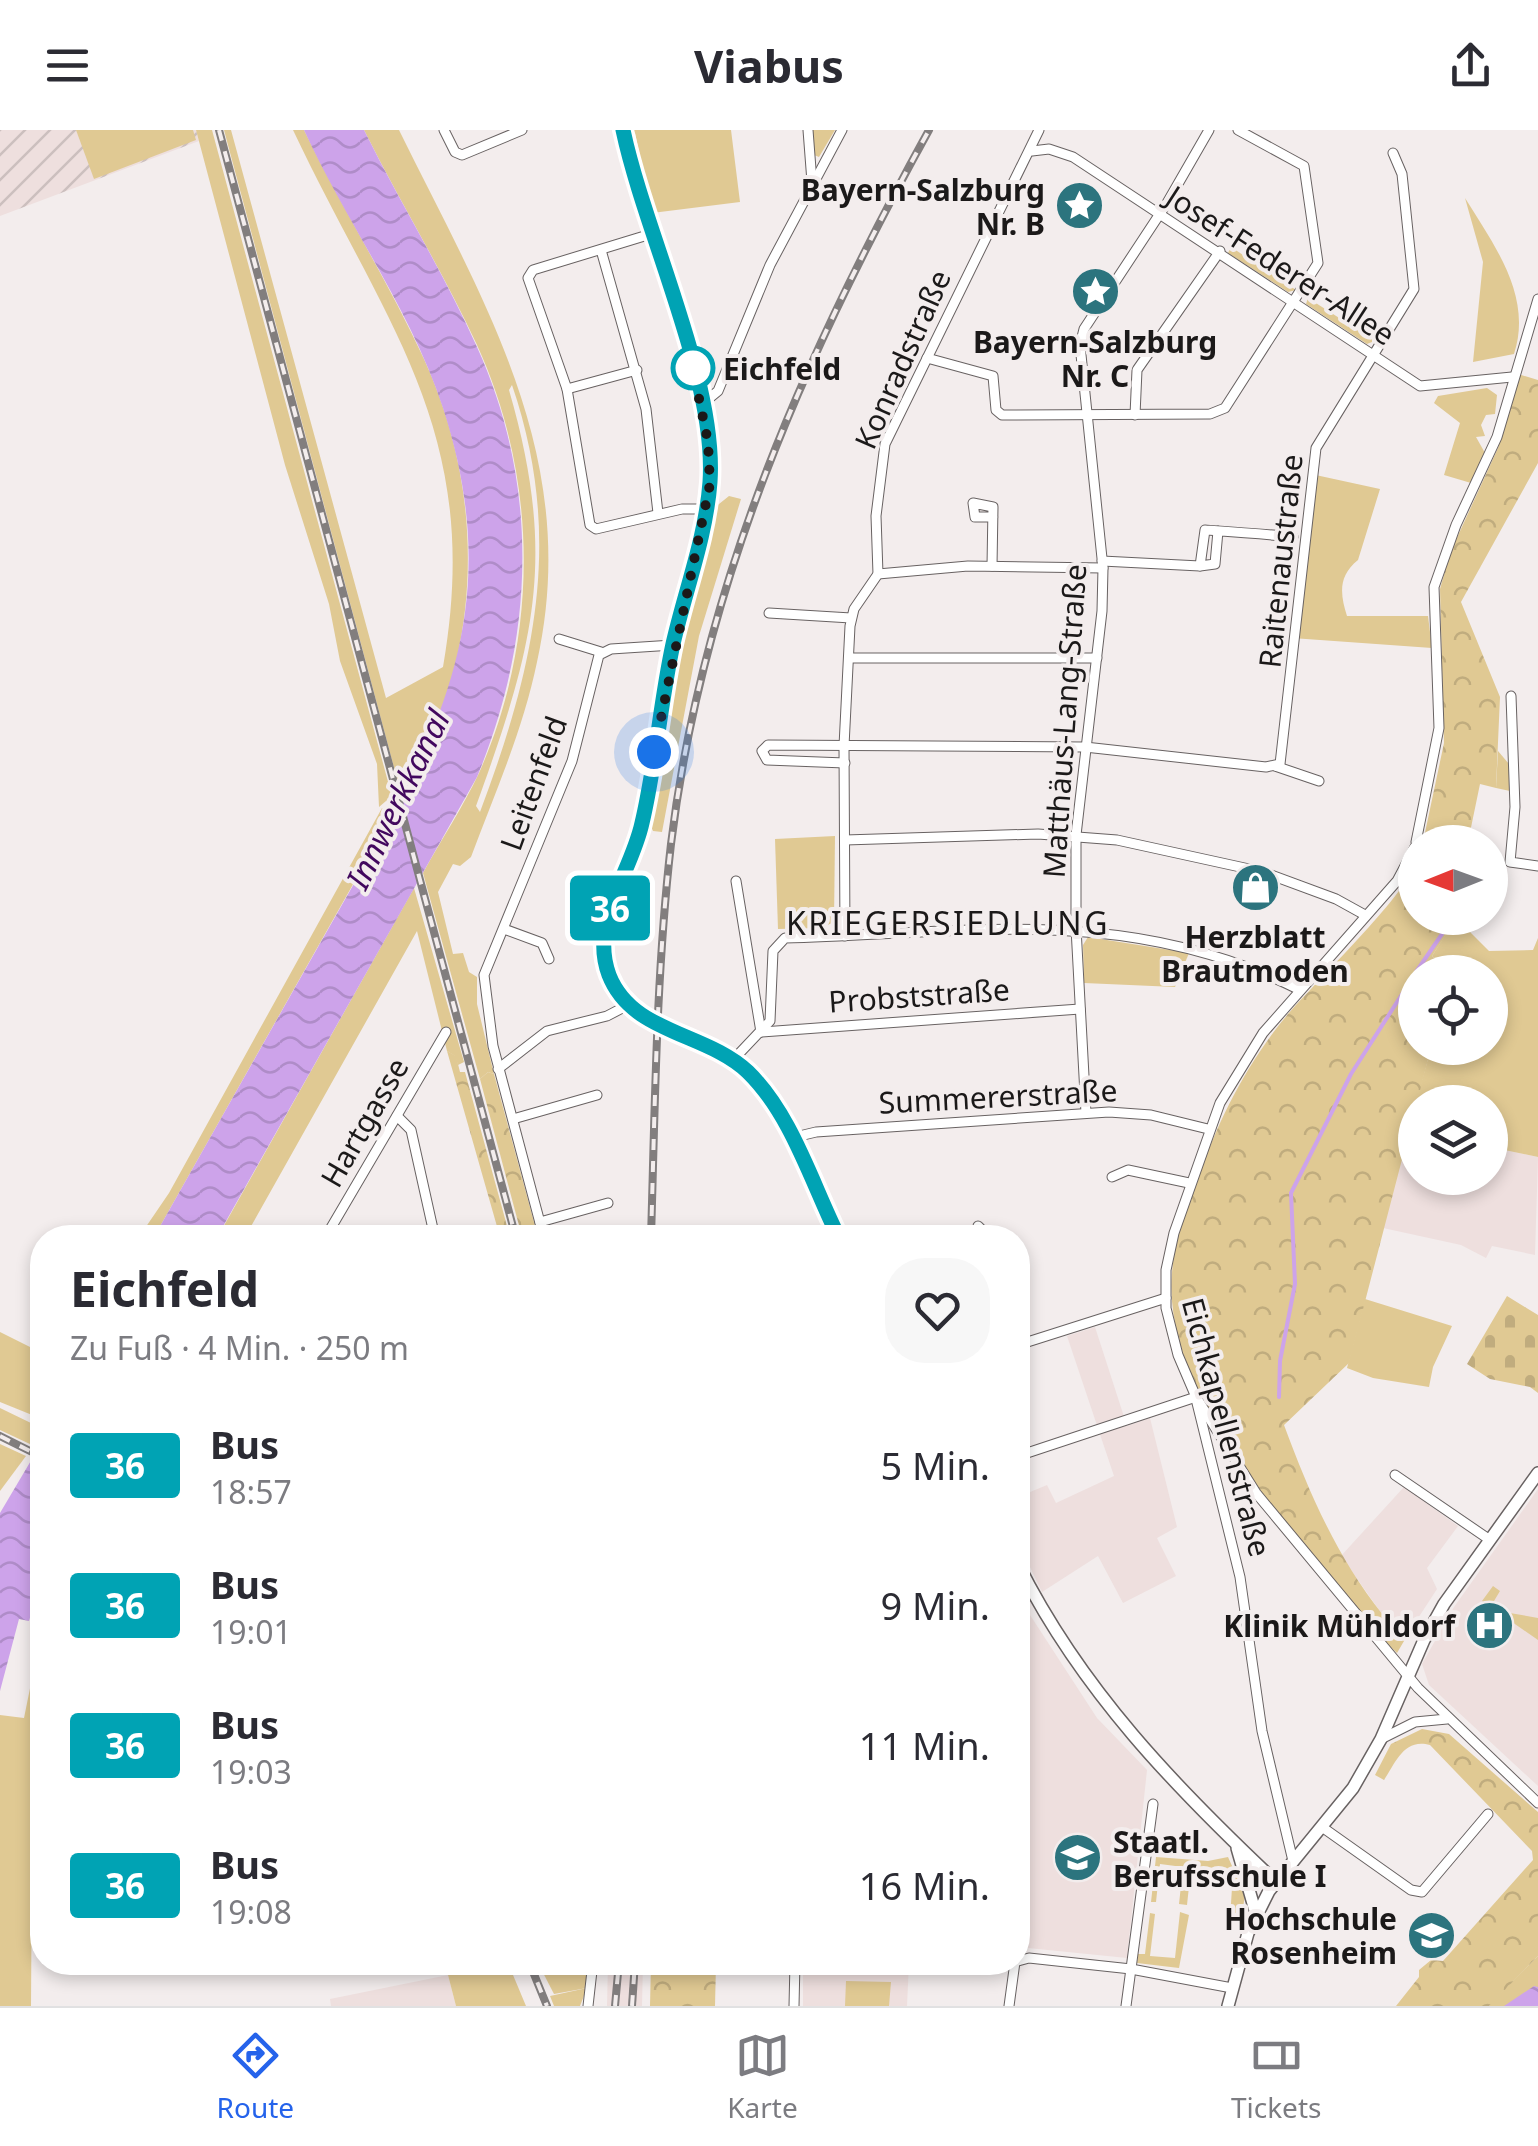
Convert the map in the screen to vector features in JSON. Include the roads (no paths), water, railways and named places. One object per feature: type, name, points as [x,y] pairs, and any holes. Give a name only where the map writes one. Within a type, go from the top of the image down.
[{"type":"street","points":[[444,130],[455,152],[470,153],[522,130]]},
{"type":"street","points":[[623,130],[701,406],[710,470],[706,510],[673,645],[643,819],[604,930],[608,972],[628,1005],[733,1060],[762,1089],[791,1138],[833,1225]]},
{"type":"street","points":[[808,130],[812,185]]},
{"type":"street","points":[[701,406],[718,391],[770,265],[842,130]]},
{"type":"street","name":"Konradstraße","points":[[878,574],[876,516],[883,450],[1039,130]]},
{"type":"street","name":"Matthäus-Lang-Straße","points":[[1086,1112],[1076,928],[1076,834],[1097,658],[1102,564],[1082,335],[1209,130]]},
{"type":"street","points":[[927,358],[993,376],[996,410],[1002,415],[1210,414],[1225,408],[1318,263],[1304,166],[1238,130]]},
{"type":"street","name":"Josef-Federer-Allee","points":[[1032,151],[1049,148],[1073,157],[1428,388],[1495,375],[1512,377]]},
{"type":"street","name":"Raitenaustraße","points":[[1277,765],[1316,448],[1414,289],[1402,174],[1393,153]]},
{"type":"street","points":[[651,234],[533,270],[528,278],[567,389],[590,526],[596,529],[658,513],[706,510]]},
{"type":"street","points":[[601,250],[650,430],[658,513]]},
{"type":"street","points":[[1135,415],[1137,370],[1220,251]]},
{"type":"street","name":"Eichkapellenstraße","points":[[1420,825],[1439,728],[1434,586],[1456,525],[1497,437],[1538,299]]},
{"type":"street","points":[[567,389],[636,370]]},
{"type":"street","points":[[992,566],[993,517]]},
{"type":"street","points":[[1200,566],[1202,531],[1292,537]]},
{"type":"street","points":[[845,936],[844,746],[851,618],[878,574],[992,566],[1200,566],[1215,564],[1218,531]]},
{"type":"street","points":[[769,613],[851,618]]},
{"type":"street","points":[[560,639],[602,652],[673,645]]},
{"type":"street","name":"Leitenfeld","points":[[541,1225],[498,1069],[483,988],[572,761],[602,652]]},
{"type":"street","points":[[849,658],[1097,658]]},
{"type":"street","points":[[1511,696],[1515,807],[1509,859],[1518,866],[1538,866]]},
{"type":"street","points":[[845,763],[767,760],[762,754],[768,745],[1085,746],[1277,765],[1318,781]]},
{"type":"street","points":[[845,840],[1076,834],[1158,846],[1263,872],[1365,915]]},
{"type":"street","points":[[736,882],[761,1032]]},
{"type":"street","name":"Eichkapellenstraße","points":[[1293,1862],[1262,1731],[1240,1577],[1196,1397],[1174,1342],[1166,1298],[1169,1252],[1208,1129],[1234,1075],[1300,990],[1398,882]]},
{"type":"street","points":[[504,928],[542,944],[549,959]]},
{"type":"street","points":[[733,1060],[741,1047],[761,1032],[772,1012],[773,951],[779,940],[1076,928],[1209,952],[1300,990]]},
{"type":"street","points":[[498,1069],[548,1030],[607,1016],[628,1005]]},
{"type":"street","name":"Probststraße","points":[[761,1032],[1080,1009]]},
{"type":"street","name":"Hartgasse","points":[[333,1225],[446,1032]]},
{"type":"street","points":[[513,1119],[597,1095]]},
{"type":"street","name":"Summererstraße","points":[[791,1138],[816,1132],[1086,1112],[1152,1115],[1208,1129]]},
{"type":"street","points":[[397,1116],[411,1130],[432,1225]]},
{"type":"street","points":[[1112,1177],[1128,1170],[1189,1183]]},
{"type":"street","points":[[540,1222],[608,1202]]},
{"type":"street","points":[[1030,1341],[1166,1298]]},
{"type":"street","points":[[1030,1452],[1196,1397],[1256,1493],[1408,1675],[1447,1720],[1538,1804]]},
{"type":"street","points":[[1228,2006],[1256,1914],[1353,1788],[1381,1739],[1444,1604],[1538,1473]]},
{"type":"street","points":[[1395,1475],[1490,1540]]},
{"type":"street","points":[[1030,1588],[1043,1614],[1107,1708],[1273,1887]]},
{"type":"street","points":[[1381,1739],[1415,1722],[1447,1720]]},
{"type":"street","points":[[1126,2006],[1153,1804]]},
{"type":"street","points":[[1322,1827],[1416,1893],[1427,1890],[1435,1874],[1488,1814]]},
{"type":"street","points":[[1235,1844],[1256,1914]]},
{"type":"street","points":[[1246,1872],[1273,1887]]},
{"type":"street","points":[[1030,1958],[1131,1970],[1232,1988]]},
{"type":"street","points":[[588,2006],[592,1975]]},
{"type":"street","points":[[794,2006],[795,1975]]},
{"type":"street","points":[[1009,2006],[1014,1975]]},
{"type":"water","points":[[304,130],[364,130],[477,347],[512,453],[520,507],[519,616],[496,724],[477,777],[224,1225],[161,1225],[392,816],[423,753],[447,691],[463,627],[469,560],[463,487],[443,408],[414,336]]},
{"type":"water","points":[[30,1462],[30,1618],[29,1621],[19,1619],[0,1691],[0,1513]]},
{"type":"water","points":[[1538,1987],[1538,2006],[1504,2006]]},
{"type":"waterway","points":[[1428,955],[1441,935]]},
{"type":"waterway","points":[[1279,1397],[1280,1361],[1295,1284],[1291,1193],[1351,1074],[1398,1001]]},
{"type":"railway","points":[[219,130],[513,1225]]},
{"type":"railway","points":[[651,1225],[666,893],[686,748],[707,655],[765,475],[801,387],[929,130]]},
{"type":"railway","points":[[0,1436],[30,1451]]},
{"type":"railway","points":[[534,1975],[547,2006]]},
{"type":"railway","points":[[615,2006],[618,1975]]},
{"type":"railway","points":[[632,2006],[634,1975]]},
{"type":"place","name":"Bayern-Salzburg Nr. B","points":[[1080,206]]},
{"type":"place","name":"Bayern-Salzburg Nr. C","points":[[1095,292]]},
{"type":"place","name":"Eichfeld","points":[[693,368]]},
{"type":"place","name":"Herzblatt Brautmoden","points":[[1255,887]]},
{"type":"place","name":"Klinik Mühldorf","points":[[1490,1625]]},
{"type":"place","name":"Staatl. Berufsschule I","points":[[1078,1858]]},
{"type":"place","name":"Hochschule Rosenheim","points":[[1432,1935]]},
{"type":"district","name":"KRIEGERSIEDLUNG","points":[[948,922]]},
{"type":"water label","name":"Innwerkkanal","points":[[397,799]]}]
